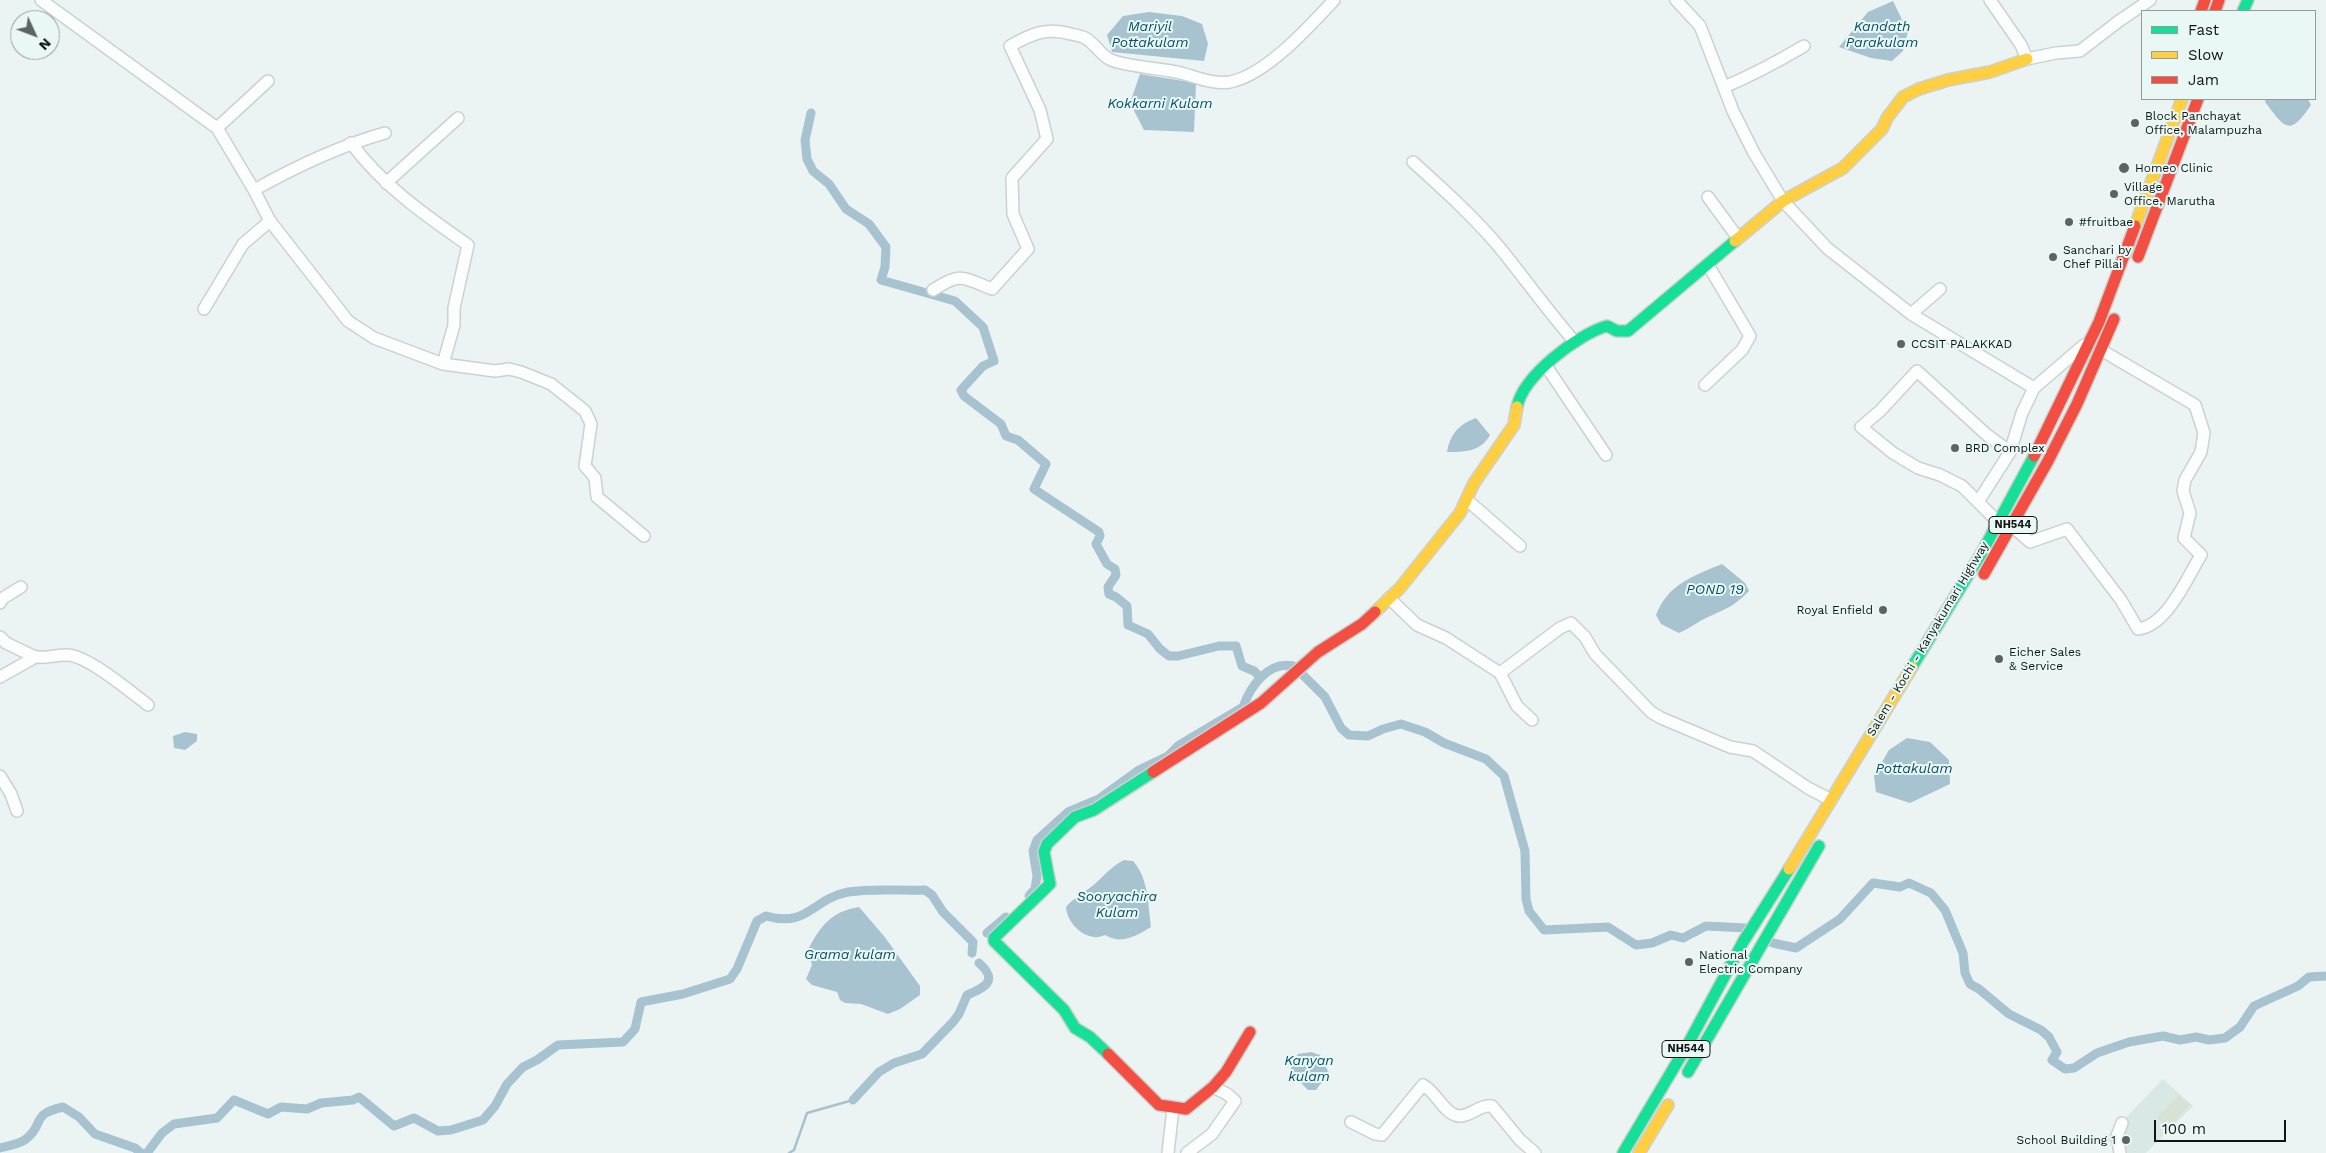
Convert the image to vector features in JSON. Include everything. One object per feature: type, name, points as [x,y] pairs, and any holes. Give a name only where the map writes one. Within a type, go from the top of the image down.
[{"type":"main road","points":[[1250,1032],[1226,1072],[1213,1087],[1186,1110],[1159,1105],[1090,1037],[1069,1022],[1064,1010],[994,941],[994,938],[1050,884],[1044,852],[1047,844],[1075,817],[1094,810],[1261,703],[1318,652],[1362,624],[1400,588],[1455,520],[1491,457],[1514,425],[1519,399],[1527,384],[1574,341],[1593,330],[1607,326],[1618,331],[1628,331],[1708,266],[1738,238],[1783,201],[1843,168],[1882,129],[1887,118],[1903,97],[1934,84],[1990,72],[2027,59]]},
{"type":"main road","points":[[2154,173],[2171,100]]},
{"type":"main road","name":"Salem - Kochi - Kanyakumari Highway","points":[[1623,1153],[1688,1044],[1743,942],[1981,554],[2058,410],[2099,322],[2182,100]]},
{"type":"main road","points":[[2135,265],[2198,100]]},
{"type":"main road","points":[[2183,138],[2206,100]]},
{"type":"main road","name":"Salem - Kochi - Kanyakumari Highway","points":[[1980,580],[2048,461],[2118,310]]},
{"type":"main road","points":[[2099,322],[2111,328]]},
{"type":"main road","name":"NH544","points":[[1639,1153],[1823,840]]},
{"type":"street","points":[[41,0],[217,128],[254,190],[270,222],[348,321],[374,338],[443,364],[495,371],[509,370],[522,372],[551,384],[585,411],[591,424],[585,466],[595,478],[597,497],[644,536]]},
{"type":"street","points":[[933,290],[951,279],[962,277],[992,289],[1028,249],[1013,214],[1012,178],[1047,139],[1044,121],[1031,87],[1010,46],[1027,36],[1046,30],[1066,32],[1085,38],[1110,60],[1183,73],[1204,81],[1230,82],[1250,74],[1270,61],[1303,32],[1332,0]]},
{"type":"street","points":[[1676,0],[1700,26],[1724,87],[1754,153],[1783,201],[1827,248],[1911,314],[2034,388]]},
{"type":"street","points":[[1990,0],[2021,45],[2027,59],[2056,53],[2080,51],[2150,0]]},
{"type":"street","points":[[1724,87],[1759,73],[1764,68],[1773,65],[1804,46]]},
{"type":"street","points":[[217,128],[268,81]]},
{"type":"street","points":[[386,183],[458,118]]},
{"type":"street","points":[[254,190],[294,168],[351,143],[385,133]]},
{"type":"street","points":[[351,143],[363,159],[386,183],[416,208],[468,245],[454,308],[454,325],[443,364]]},
{"type":"street","points":[[1413,162],[1466,211],[1499,248],[1536,297],[1574,341]]},
{"type":"street","points":[[1708,197],[1738,238]]},
{"type":"street","points":[[204,308],[244,244],[270,222]]},
{"type":"street","points":[[1705,385],[1742,350],[1750,336],[1708,266]]},
{"type":"street","points":[[1911,314],[1940,289]]},
{"type":"street","points":[[1978,502],[2010,452],[2022,412],[2034,388],[2090,340]]},
{"type":"street","points":[[2012,526],[2030,542],[2067,529],[2121,600],[2138,629],[2146,628],[2155,623],[2170,606],[2201,554],[2184,538],[2190,514],[2183,491],[2186,480],[2200,452],[2204,433],[2195,405],[2100,350]]},
{"type":"street","points":[[1546,366],[1606,454]]},
{"type":"street","points":[[1997,521],[1962,486],[1910,463],[1893,453],[1861,427],[1917,371],[1987,435],[2010,452]]},
{"type":"street","points":[[1466,500],[1520,546]]},
{"type":"street","points":[[0,602],[3,598],[21,587]]},
{"type":"street","points":[[1389,598],[1417,625],[1446,638],[1500,673],[1517,706],[1532,720]]},
{"type":"street","points":[[1500,673],[1560,628],[1572,623],[1585,637],[1595,654],[1652,712],[1661,718],[1730,747],[1753,750],[1763,755],[1784,772],[1831,800]]},
{"type":"street","points":[[0,637],[6,643],[40,658],[70,654],[104,671],[148,705]]},
{"type":"street","points":[[0,677],[32,659],[33,656]]},
{"type":"street","points":[[0,776],[11,794],[17,810]]},
{"type":"street","points":[[1351,1122],[1375,1134],[1382,1134],[1423,1085],[1430,1088],[1452,1115],[1460,1117],[1485,1105],[1492,1106],[1520,1140],[1535,1153]]},
{"type":"street","points":[[1187,1153],[1212,1134],[1235,1101],[1227,1094],[1213,1087]]},
{"type":"street","points":[[1168,1153],[1173,1108]]},
{"type":"street","points":[[2120,1153],[2117,1136],[2122,1123]]},
{"type":"shaded area","points":[[2163,1079],[2193,1106],[2146,1153],[2122,1153],[2106,1138]]},
{"type":"shaded area","points":[[2179,1095],[2190,1105],[2168,1128],[2157,1118]]},
{"type":"water","name":"Kandath Parakulam","points":[[1893,1],[1908,32],[1903,51],[1892,61],[1871,58],[1839,47],[1868,12]]},
{"type":"water","name":"Mariyil Pottakulam","points":[[1149,12],[1182,16],[1202,24],[1208,44],[1204,61],[1112,52],[1107,35],[1123,16]]},
{"type":"water","name":"Kokkarni Kulam","points":[[1140,74],[1196,83],[1194,132],[1144,130],[1130,103]]},
{"type":"water","points":[[2266,100],[2308,100],[2311,105],[2298,122],[2288,126],[2278,119],[2265,102]]},
{"type":"water","points":[[1476,418],[1490,435],[1486,441],[1472,450],[1447,452],[1450,440],[1456,430]]},
{"type":"water","name":"POND 19","points":[[1722,564],[1745,583],[1749,591],[1729,607],[1679,633],[1661,624],[1656,615],[1661,604],[1675,588],[1692,577]]},
{"type":"water","points":[[185,732],[197,734],[197,741],[185,750],[174,748],[173,736]]},
{"type":"water","name":"Pottakulam","points":[[1907,738],[1930,742],[1949,760],[1950,784],[1910,803],[1876,792],[1874,776],[1889,750]]},
{"type":"water","name":"Sooryachira Kulam","points":[[1124,860],[1133,861],[1142,876],[1147,893],[1151,927],[1134,936],[1123,939],[1111,938],[1105,935],[1095,937],[1083,933],[1071,922],[1066,907]]},
{"type":"water","name":"Grama kulam","points":[[859,907],[884,936],[920,986],[920,995],[900,1009],[888,1014],[861,1004],[845,1003],[840,1000],[837,992],[812,985],[806,979],[812,965],[808,950],[822,927],[841,912]]},
{"type":"water","name":"Kanyan kulam","points":[[1311,1052],[1320,1055],[1329,1073],[1316,1090],[1308,1090],[1290,1072],[1293,1060],[1298,1054]]},
{"type":"waterway","points":[[811,113],[805,140],[807,159],[813,171],[829,184],[846,209],[869,224],[886,247],[885,267],[881,280],[955,301],[983,327],[994,361],[983,366],[961,390],[964,396],[1001,424],[1006,436],[1018,440],[1046,464],[1034,489],[1099,532],[1100,536],[1096,544],[1107,564],[1115,569],[1116,575],[1108,587],[1109,594],[1127,606],[1128,625],[1148,634],[1160,649],[1169,656],[1178,656],[1219,646],[1236,646],[1242,666],[1254,671],[1260,677]]},
{"type":"waterway","points":[[1029,896],[1035,889],[1037,876],[1033,851],[1037,840],[1068,812],[1099,799],[1139,770],[1168,756],[1179,745],[1243,707],[1250,691],[1261,677],[1268,672],[1276,667],[1293,666]]},
{"type":"waterway","points":[[1303,675],[1325,697],[1341,728],[1349,735],[1368,736],[1401,724],[1425,732],[1444,743],[1486,759],[1504,776],[1525,851],[1526,899],[1529,911],[1544,930],[1608,927],[1636,945],[1652,943],[1671,935],[1683,938],[1706,926],[1746,928],[1750,930]]},
{"type":"waterway","points":[[1765,939],[1773,943],[1796,948],[1840,919],[1873,883],[1900,887],[1909,883],[1931,893],[1945,910],[1963,953],[1965,973],[1970,984],[1979,989],[2009,1014],[2041,1030],[2049,1037],[2057,1052],[2052,1060],[2065,1069],[2074,1068],[2097,1053],[2129,1042],[2163,1036],[2180,1040],[2196,1037],[2209,1040],[2225,1038],[2240,1027],[2254,1006],[2298,986],[2309,977],[2326,976]]},
{"type":"waterway","points":[[147,1153],[162,1133],[174,1124],[217,1118],[234,1100],[268,1114],[281,1107],[307,1109],[321,1103],[353,1100],[359,1097],[394,1126],[414,1118],[438,1131],[451,1130],[483,1120],[495,1106],[507,1084],[523,1067],[537,1060],[558,1045],[623,1042],[635,1029],[641,1002],[683,994],[730,979],[737,969],[757,921],[766,916],[780,919],[801,916],[826,900],[848,892],[925,890],[932,895],[943,912],[973,942],[972,953]]},
{"type":"waterway","points":[[987,933],[1006,917]]},
{"type":"waterway","points":[[853,1100],[879,1072],[894,1063],[922,1054],[953,1022],[959,1014],[967,995],[984,986],[989,979],[985,969],[979,963]]},
{"type":"waterway","points":[[789,1153],[794,1150],[807,1113],[853,1100]]},
{"type":"waterway","points":[[0,1148],[23,1141],[32,1133],[42,1116],[52,1110],[63,1107],[79,1117],[95,1134],[135,1148],[141,1153]]},
{"type":"traffic: fast","points":[[2243,10],[2248,0]]},
{"type":"traffic: fast","points":[[1517,407],[1521,395],[1530,382],[1540,370],[1567,347],[1607,326],[1617,331],[1628,331],[1735,241]]},
{"type":"traffic: fast","points":[[1912,667],[1981,554],[2034,456]]},
{"type":"traffic: fast","points":[[1108,1054],[1090,1037],[1075,1028],[1064,1010],[994,941],[994,938],[1050,884],[1044,852],[1047,844],[1075,817],[1094,810],[1153,772]]},
{"type":"traffic: fast","points":[[1688,1072],[1819,846]]},
{"type":"traffic: fast","points":[[1623,1153],[1688,1044],[1743,942],[1789,869]]},
{"type":"traffic: slow","points":[[1735,241],[1783,201],[1843,168],[1882,129],[1887,118],[1903,97],[1919,89],[1948,80],[1990,72],[2027,59]]},
{"type":"traffic: slow","points":[[2135,226],[2182,100]]},
{"type":"traffic: slow","points":[[1375,612],[1400,588],[1460,513],[1474,483],[1514,425],[1517,407]]},
{"type":"traffic: slow","points":[[1789,869],[1912,667]]},
{"type":"traffic: slow","points":[[1639,1153],[1668,1105]]},
{"type":"traffic: jam","points":[[2201,10],[2205,0]]},
{"type":"traffic: jam","points":[[2215,10],[2219,0]]},
{"type":"traffic: jam","points":[[2138,257],[2198,100]]},
{"type":"traffic: jam","points":[[2034,456],[2099,322],[2135,226]]},
{"type":"traffic: jam","points":[[1984,574],[2048,461],[2077,404],[2114,319]]},
{"type":"traffic: jam","points":[[1153,772],[1261,703],[1318,652],[1362,624],[1375,612]]},
{"type":"traffic: jam","points":[[1108,1054],[1159,1105],[1186,1109],[1213,1087],[1226,1072],[1250,1032]]},
{"type":"place","name":"Block Panchayat Office, Malampuzha","points":[[2135,123]]},
{"type":"place","name":"Homeo Clinic","points":[[2124,168]]},
{"type":"place","name":"Village Office, Marutha","points":[[2114,194]]},
{"type":"place","name":"#fruitbae","points":[[2069,222]]},
{"type":"place","name":"Sanchari by Chef Pillai","points":[[2053,257]]},
{"type":"place","name":"CCSIT PALAKKAD","points":[[1901,344]]},
{"type":"place","name":"BRD Complex","points":[[1955,448]]},
{"type":"place","name":"Royal Enfield","points":[[1883,610]]},
{"type":"place","name":"Eicher Sales & Service","points":[[1999,659]]},
{"type":"place","name":"National Electric Company","points":[[1689,962]]},
{"type":"place","name":"School Building 1","points":[[2126,1140]]}]
